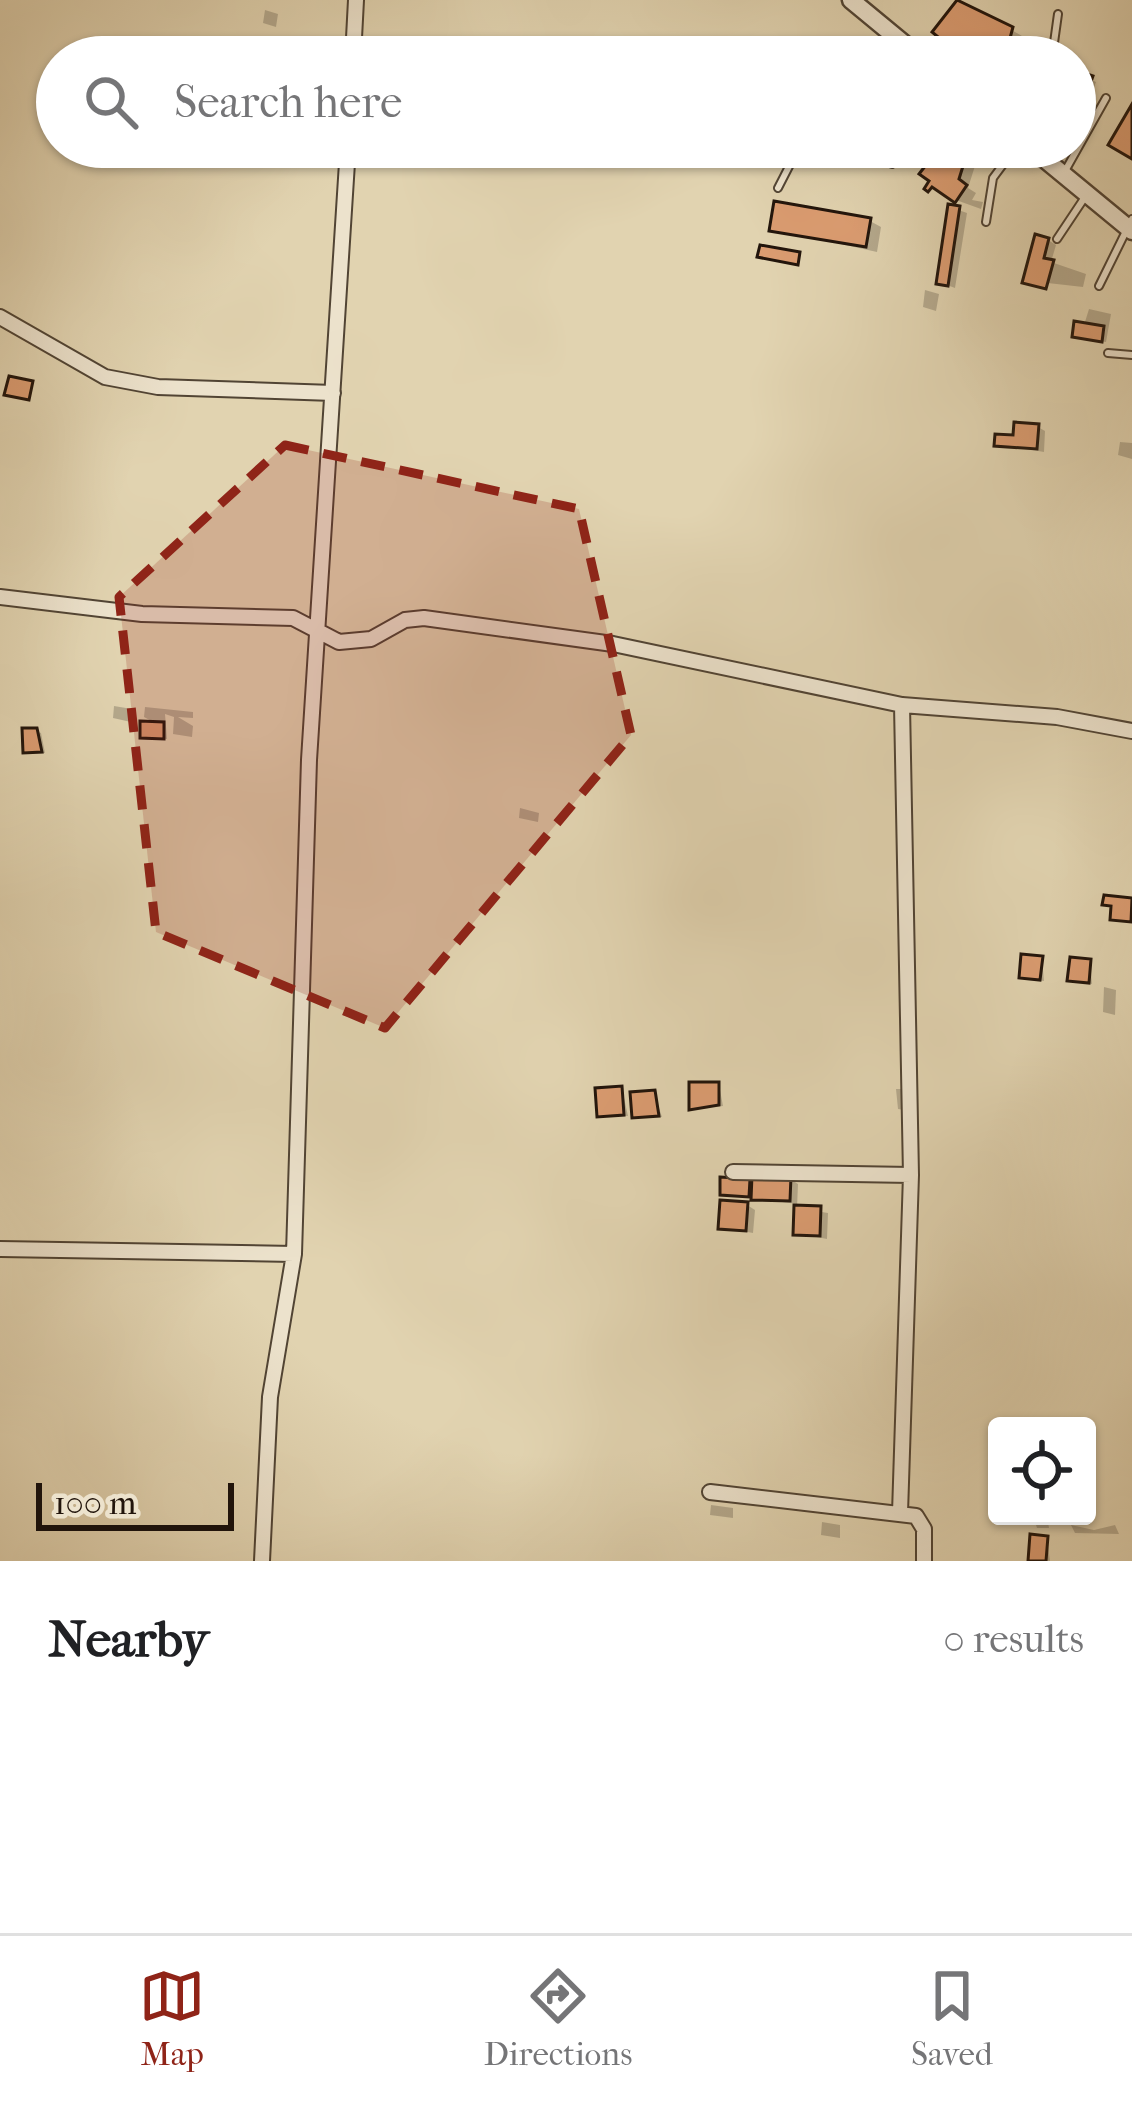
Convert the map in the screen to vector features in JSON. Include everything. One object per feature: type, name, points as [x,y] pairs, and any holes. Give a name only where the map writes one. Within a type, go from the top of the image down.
[{"type":"street","points":[[354,36],[356,0]]},
{"type":"street","points":[[851,0],[895,36]]},
{"type":"street","points":[[262,1561],[270,1397],[294,1254],[316,632],[347,168]]},
{"type":"street","points":[[1056,168],[1130,225]]},
{"type":"street","points":[[0,317],[105,377],[158,387],[333,393]]},
{"type":"street","points":[[0,597],[142,614],[293,618],[330,641],[360,642],[405,620],[424,618],[613,644],[902,705],[1057,717],[1132,731]]},
{"type":"street","points":[[900,1513],[911,1175],[902,705]]},
{"type":"street","points":[[733,1172],[911,1175]]},
{"type":"street","points":[[0,1249],[294,1254]]},
{"type":"street","points":[[710,1492],[900,1513],[923,1524],[924,1561]]},
{"type":"lane","points":[[1055,36],[1058,14]]},
{"type":"lane","points":[[1096,116],[1106,98]]},
{"type":"lane","points":[[778,188],[788,168]]},
{"type":"lane","points":[[986,222],[993,178],[1000,168]]},
{"type":"lane","points":[[1063,174],[1066,168]]},
{"type":"lane","points":[[1058,239],[1087,194]]},
{"type":"lane","points":[[1099,286],[1130,225]]},
{"type":"lane","points":[[1108,353],[1132,356]]},
{"type":"highlighted area","points":[[285,445],[579,509],[631,735],[385,1028],[156,932],[119,597]]},
{"type":"building","points":[[957,0],[1013,27],[1011,36],[937,36],[932,32]]},
{"type":"building","points":[[1132,104],[1132,159],[1108,145]]},
{"type":"building","points":[[924,168],[962,168],[959,179],[967,185],[955,203],[932,187],[928,192],[924,189],[929,181],[919,174]]},
{"type":"building","points":[[774,201],[871,218],[866,247],[769,231]]},
{"type":"building","points":[[948,204],[960,206],[948,286],[936,284]]},
{"type":"building","points":[[1035,234],[1049,238],[1044,258],[1054,260],[1046,289],[1022,283]]},
{"type":"building","points":[[760,245],[800,252],[798,265],[757,257]]},
{"type":"building","points":[[1074,321],[1104,326],[1102,342],[1072,337]]},
{"type":"building","points":[[9,376],[33,381],[29,400],[4,395]]},
{"type":"building","points":[[1014,422],[1039,424],[1037,449],[994,446],[995,434],[1013,435]]},
{"type":"building","points":[[140,721],[164,722],[164,739],[140,738]]},
{"type":"building","points":[[22,728],[37,728],[42,752],[23,753]]},
{"type":"building","points":[[1104,895],[1132,898],[1131,922],[1110,920],[1111,906],[1102,905]]},
{"type":"building","points":[[1021,954],[1043,956],[1040,980],[1019,978]]},
{"type":"building","points":[[1070,957],[1091,959],[1089,983],[1067,981]]},
{"type":"building","points":[[689,1082],[719,1082],[719,1105],[689,1110]]},
{"type":"building","points":[[622,1086],[624,1115],[597,1117],[595,1088]]},
{"type":"building","points":[[655,1090],[659,1116],[632,1118],[630,1092]]},
{"type":"building","points":[[752,1175],[791,1176],[790,1201],[751,1200]]},
{"type":"building","points":[[720,1177],[750,1179],[749,1197],[720,1195]]},
{"type":"building","points":[[720,1200],[748,1202],[746,1231],[718,1229]]},
{"type":"building","points":[[794,1205],[821,1206],[820,1236],[793,1235]]},
{"type":"building","points":[[1030,1534],[1048,1536],[1046,1561],[1028,1561]]}]
